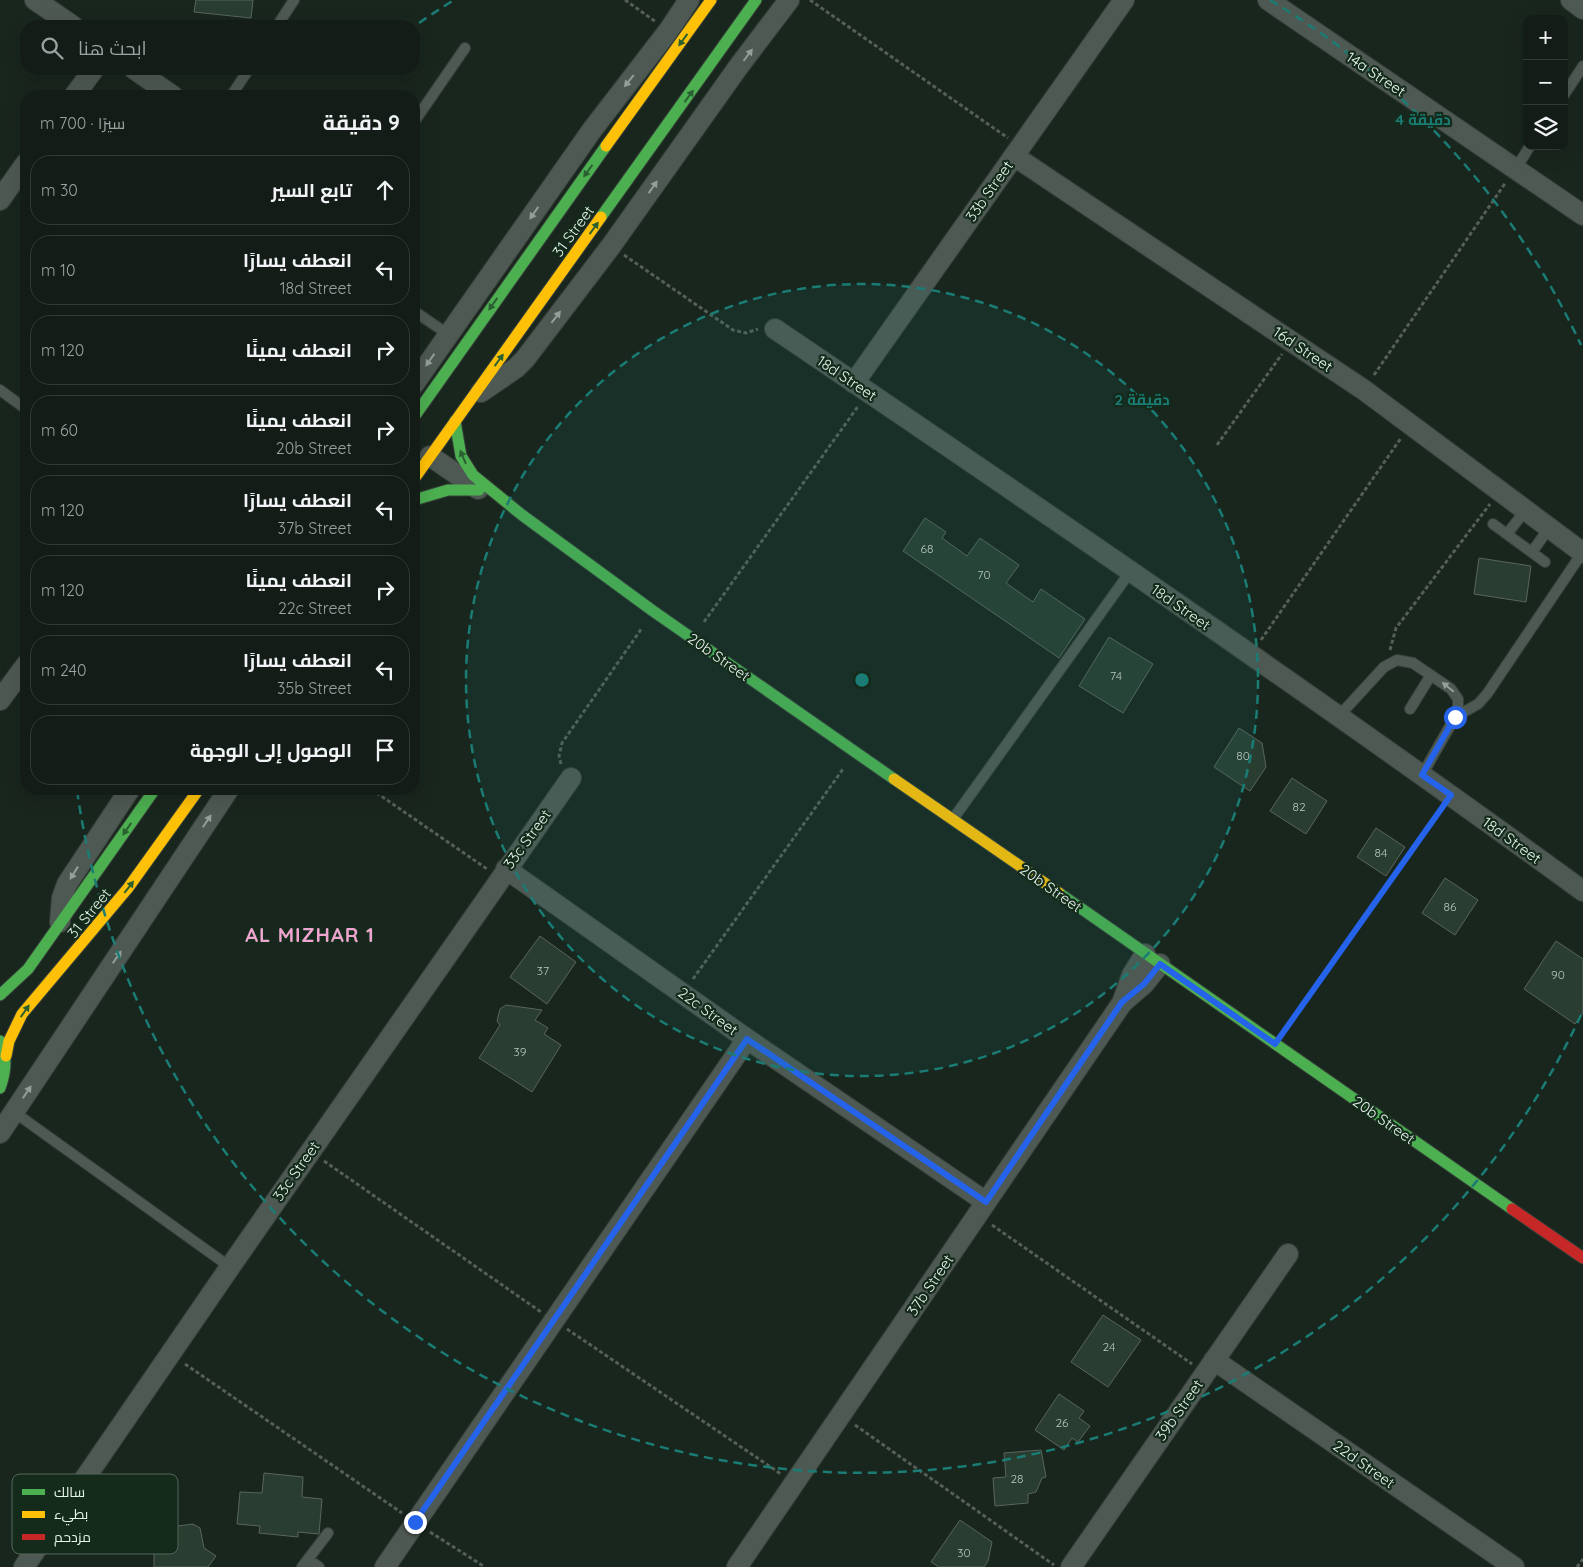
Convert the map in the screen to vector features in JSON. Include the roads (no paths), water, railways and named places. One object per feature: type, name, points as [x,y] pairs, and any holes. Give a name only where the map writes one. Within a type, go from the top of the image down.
[{"type":"street","points":[[35,0],[63,20]]},
{"type":"street","points":[[420,376],[592,130],[669,30],[689,0]]},
{"type":"street","name":"31 Street","points":[[420,409],[514,274],[711,0]]},
{"type":"street","name":"31 Street","points":[[420,465],[428,448],[455,421],[756,0]]},
{"type":"street","points":[[471,398],[516,368],[526,358],[612,246],[789,0]]},
{"type":"street","name":"33b Street","points":[[861,388],[1017,151],[1124,0]]},
{"type":"street","name":"14a Street","points":[[1268,0],[1583,215]]},
{"type":"street","points":[[1571,0],[1583,9]]},
{"type":"street","points":[[78,90],[90,75]]},
{"type":"street","points":[[143,75],[164,90]]},
{"type":"street","name":"16d Street","points":[[1017,151],[1364,390],[1583,553]]},
{"type":"street","points":[[0,200],[20,172]]},
{"type":"street","points":[[498,320],[509,298],[514,274]]},
{"type":"street","name":"18d Street","points":[[775,329],[1251,655],[1451,795],[1583,891]]},
{"type":"street","name":"20b Street","points":[[455,421],[459,448],[467,466],[482,483],[522,515],[653,611],[1583,1258]]},
{"type":"street","name":"20b Street","points":[[428,448],[479,490],[522,515]]},
{"type":"street","points":[[420,498],[448,490],[479,490]]},
{"type":"street","points":[[0,700],[20,673]]},
{"type":"street","name":"33c Street","points":[[88,1474],[503,873],[571,778]]},
{"type":"street","points":[[60,926],[62,898],[67,884],[126,795]]},
{"type":"street","name":"31 Street","points":[[0,995],[28,969],[151,795]]},
{"type":"street","name":"31 Street","points":[[0,1088],[6,1067],[9,1041],[22,1014],[123,895],[195,795]]},
{"type":"street","points":[[0,1133],[225,795]]},
{"type":"street","name":"22c Street","points":[[503,873],[683,992],[982,1208]]},
{"type":"street","name":"37b Street","points":[[737,1567],[1122,1002],[1132,975],[1153,959]]},
{"type":"street","points":[[385,1567],[747,1039]]},
{"type":"street","points":[[0,1041],[6,1056]]},
{"type":"street","name":"39b Street","points":[[1071,1567],[1288,1254]]},
{"type":"street","name":"22d Street","points":[[1210,1367],[1514,1567]]},
{"type":"street","name":"33c Street","points":[[24,1567],[33,1554]]},
{"type":"lane","points":[[281,20],[294,0]]},
{"type":"lane","points":[[420,113],[465,48]]},
{"type":"lane","points":[[1568,89],[1583,66]]},
{"type":"lane","points":[[235,90],[245,75]]},
{"type":"lane","points":[[1515,170],[1528,150]]},
{"type":"lane","points":[[420,316],[449,335]]},
{"type":"lane","points":[[0,390],[20,405]]},
{"type":"lane","points":[[1508,534],[1526,511]]},
{"type":"lane","points":[[1493,524],[1545,562]]},
{"type":"lane","points":[[1532,552],[1548,528]]},
{"type":"lane","points":[[1455,717],[1478,704],[1487,694],[1583,553]]},
{"type":"lane","points":[[953,820],[1130,572]]},
{"type":"lane","points":[[1338,717],[1390,663],[1408,661],[1431,675],[1456,693],[1459,705],[1455,717],[1422,775]]},
{"type":"lane","points":[[1410,709],[1431,675]]},
{"type":"lane","points":[[14,1112],[230,1267]]},
{"type":"lane","points":[[319,1567],[305,1563],[328,1533]]},
{"type":"district","name":"AL MIZHAR 1","points":[[310,934]]}]
